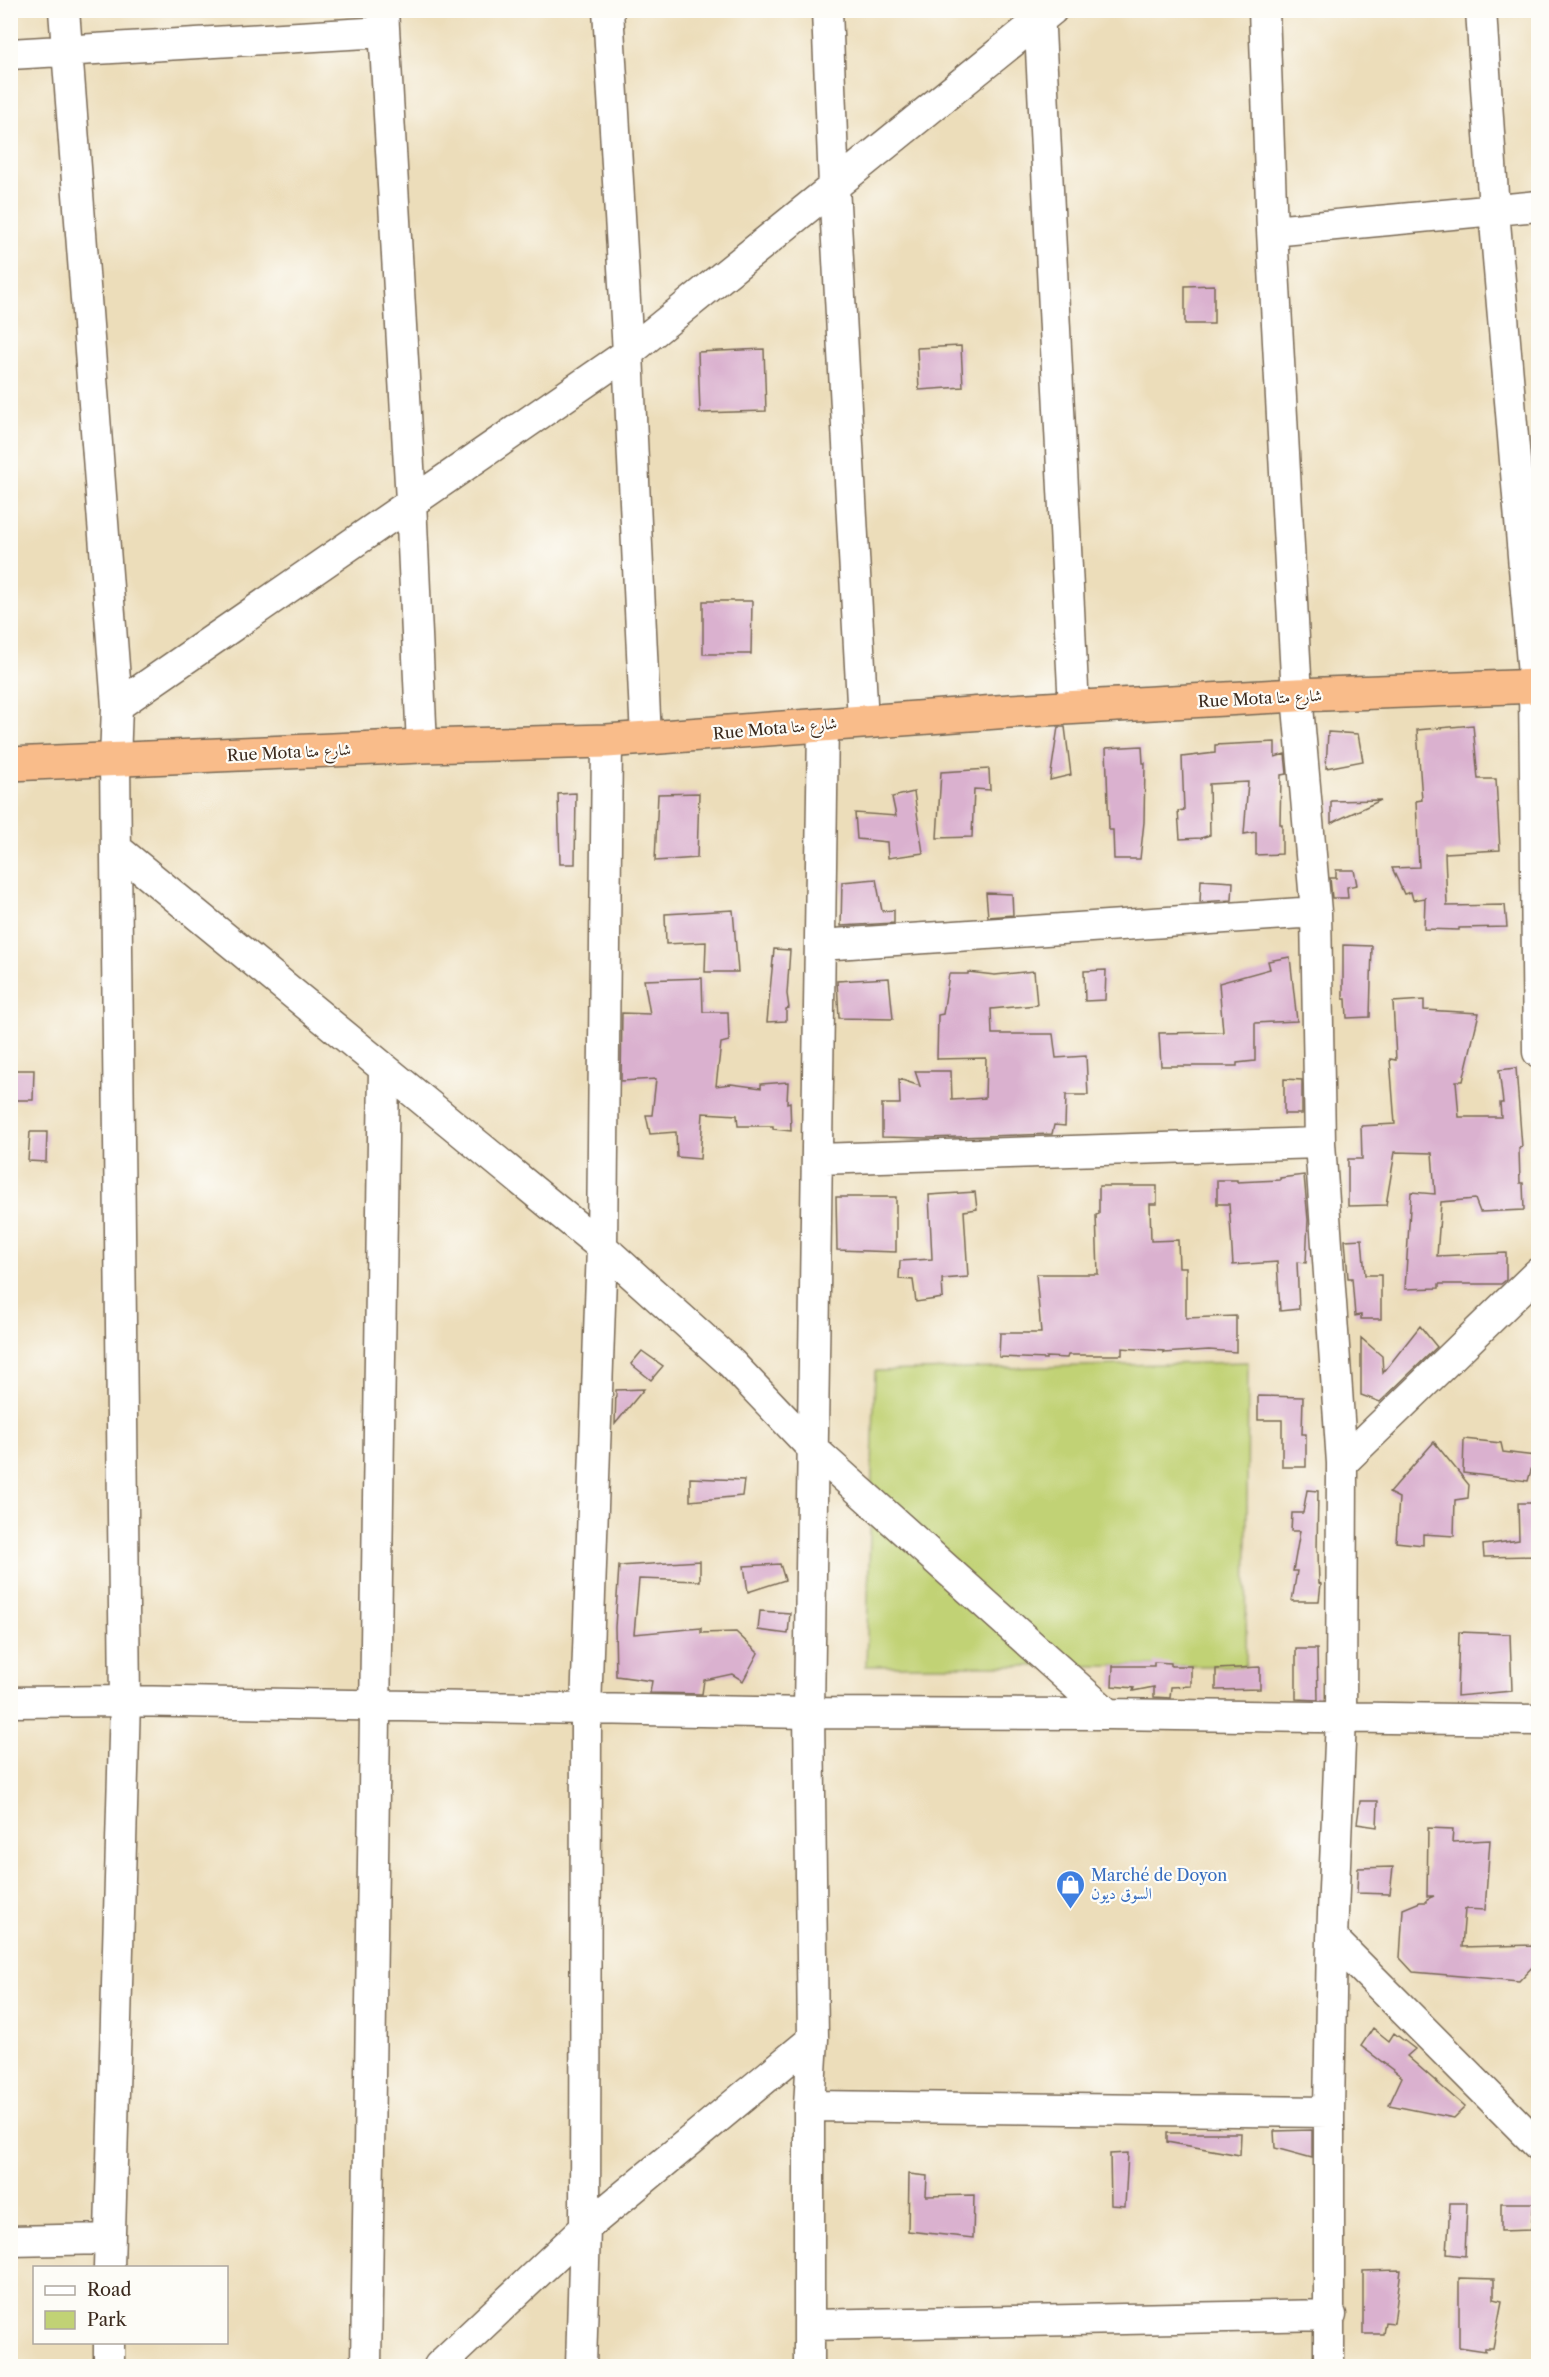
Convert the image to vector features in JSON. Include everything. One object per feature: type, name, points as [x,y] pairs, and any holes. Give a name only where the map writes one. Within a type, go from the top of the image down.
[{"type":"highway","name":"Rue Mota شارع متا","points":[[10,764],[422,746],[607,741],[863,721],[1074,708],[1297,695],[1536,686]]},
{"type":"street","points":[[10,2241],[109,2253],[125,1701],[115,761],[117,706],[63,10]]},
{"type":"street","points":[[608,10],[628,353],[646,738]]},
{"type":"street","points":[[827,10],[834,186],[863,721]]},
{"type":"street","points":[[1264,10],[1272,231],[1297,695],[1316,912],[1320,1143],[1342,1463],[1341,1718],[1332,1938],[1329,2112],[1331,2315],[1329,2367]]},
{"type":"street","points":[[1481,10],[1494,210],[1536,686],[1539,1052]]},
{"type":"street","points":[[117,706],[628,353],[1044,14]]},
{"type":"street","points":[[1044,14],[1074,708]]},
{"type":"street","points":[[10,54],[383,21],[411,501],[422,746]]},
{"type":"street","points":[[1272,231],[1539,206]]},
{"type":"street","points":[[809,2367],[808,2106],[813,2039],[809,1713],[823,724]]},
{"type":"street","points":[[581,2367],[585,2228],[586,1709],[602,1247],[607,741]]},
{"type":"street","points":[[117,849],[602,1247],[731,1363],[813,1449],[1108,1714]]},
{"type":"street","points":[[820,945],[1316,912]]},
{"type":"street","points":[[366,2367],[384,1068]]},
{"type":"street","points":[[817,1159],[1320,1143]]},
{"type":"street","points":[[1342,1463],[1539,1273]]},
{"type":"street","points":[[10,1702],[125,1701],[809,1713],[1108,1714],[1539,1720]]},
{"type":"street","points":[[1332,1938],[1539,2145]]},
{"type":"street","points":[[439,2367],[585,2228],[813,2039]]},
{"type":"street","points":[[808,2106],[1329,2112]]},
{"type":"street","points":[[809,2325],[1331,2315]]},
{"type":"street","points":[[109,2344],[110,2367]]},
{"type":"green space","points":[[1248,1362],[1246,1666],[866,1666],[875,1371]]},
{"type":"building","points":[[1214,285],[1214,324],[1185,324],[1185,286]]},
{"type":"building","points":[[961,346],[963,387],[919,390],[917,348]]},
{"type":"building","points":[[764,349],[766,411],[700,413],[698,352]]},
{"type":"building","points":[[703,601],[752,601],[751,654],[703,654]]},
{"type":"building","points":[[1473,725],[1478,779],[1496,779],[1500,850],[1445,853],[1447,906],[1505,905],[1507,927],[1459,928],[1459,930],[1424,929],[1425,898],[1413,900],[1411,892],[1404,894],[1392,868],[1419,867],[1416,801],[1422,800],[1417,730]]},
{"type":"building","points":[[1058,727],[1065,727],[1071,775],[1050,780]]},
{"type":"building","points":[[1328,732],[1358,734],[1363,761],[1326,768]]},
{"type":"building","points":[[1275,742],[1275,757],[1285,754],[1287,774],[1281,775],[1282,854],[1256,855],[1256,832],[1244,834],[1248,782],[1209,784],[1210,835],[1180,839],[1178,811],[1184,810],[1182,757],[1215,753],[1215,745]]},
{"type":"building","points":[[1142,746],[1143,763],[1145,763],[1144,822],[1140,859],[1114,859],[1113,830],[1109,830],[1106,748]]},
{"type":"building","points":[[989,769],[990,790],[974,789],[972,837],[937,838],[941,772]]},
{"type":"building","points":[[914,792],[923,853],[888,858],[887,842],[857,839],[855,813],[896,816],[892,797]]},
{"type":"building","points":[[576,793],[575,864],[560,864],[558,794]]},
{"type":"building","points":[[699,793],[697,858],[655,861],[658,794]]},
{"type":"building","points":[[1381,800],[1331,823],[1331,801]]},
{"type":"building","points":[[1336,870],[1354,870],[1357,885],[1347,887],[1348,898],[1332,898],[1330,878],[1336,878]]},
{"type":"building","points":[[876,879],[882,911],[894,910],[894,923],[841,926],[842,882]]},
{"type":"building","points":[[1201,880],[1233,882],[1232,900],[1200,902]]},
{"type":"building","points":[[986,893],[1012,894],[1013,915],[988,917]]},
{"type":"building","points":[[733,910],[738,972],[705,972],[706,942],[666,944],[665,914]]},
{"type":"building","points":[[1343,945],[1372,946],[1370,1017],[1347,1018],[1346,999],[1343,999]]},
{"type":"building","points":[[774,949],[790,950],[787,994],[789,1008],[786,1009],[786,1021],[767,1022]]},
{"type":"building","points":[[1290,957],[1297,1021],[1255,1023],[1255,1061],[1237,1063],[1237,1066],[1161,1066],[1159,1033],[1223,1032],[1219,983],[1270,969],[1268,961]]},
{"type":"building","points":[[1106,970],[1105,1000],[1085,1001],[1084,971]]},
{"type":"building","points":[[1034,971],[1037,1005],[991,1009],[992,1034],[1053,1034],[1056,1058],[1086,1056],[1088,1095],[1066,1095],[1065,1126],[1054,1125],[1052,1134],[928,1138],[882,1137],[882,1104],[900,1104],[899,1079],[920,1086],[915,1071],[951,1071],[952,1100],[985,1098],[986,1058],[937,1059],[938,1015],[943,1014],[949,974],[968,974],[968,972],[995,975]]},
{"type":"building","points":[[702,978],[703,1012],[728,1012],[729,1041],[721,1043],[716,1086],[731,1084],[761,1088],[761,1084],[788,1082],[787,1103],[790,1102],[791,1131],[773,1129],[773,1126],[738,1126],[737,1115],[703,1113],[700,1159],[677,1157],[676,1132],[650,1134],[646,1115],[652,1115],[656,1079],[621,1081],[622,1013],[650,1014],[644,980]]},
{"type":"building","points":[[889,978],[893,1019],[839,1018],[837,981]]},
{"type":"building","points":[[1424,1000],[1424,1010],[1479,1013],[1463,1081],[1456,1081],[1459,1117],[1501,1117],[1500,1103],[1503,1103],[1499,1070],[1516,1068],[1522,1147],[1519,1148],[1520,1183],[1523,1183],[1524,1210],[1480,1212],[1475,1199],[1441,1202],[1437,1256],[1506,1253],[1506,1280],[1501,1284],[1439,1284],[1439,1288],[1405,1289],[1411,1192],[1435,1194],[1432,1153],[1395,1152],[1386,1205],[1348,1206],[1348,1159],[1362,1159],[1361,1126],[1395,1124],[1390,1059],[1396,1060],[1393,1002]]},
{"type":"building","points":[[10,1070],[34,1070],[33,1100],[10,1100]]},
{"type":"building","points":[[1284,1079],[1302,1080],[1302,1114],[1284,1114]]},
{"type":"building","points":[[30,1132],[47,1132],[46,1162],[28,1161]]},
{"type":"building","points":[[1304,1175],[1308,1220],[1306,1263],[1297,1262],[1299,1309],[1280,1311],[1277,1262],[1233,1265],[1229,1204],[1217,1204],[1217,1180],[1237,1180],[1237,1182],[1280,1180],[1280,1178]]},
{"type":"building","points":[[1099,1186],[1157,1186],[1157,1204],[1150,1204],[1151,1241],[1178,1240],[1179,1267],[1186,1267],[1186,1318],[1236,1316],[1236,1352],[1209,1350],[1164,1353],[1164,1351],[1122,1348],[1122,1355],[1068,1355],[1067,1358],[1046,1357],[1046,1359],[999,1357],[1000,1333],[1041,1333],[1036,1274],[1098,1274],[1096,1215],[1099,1214]]},
{"type":"building","points":[[975,1192],[977,1209],[964,1211],[968,1277],[942,1279],[943,1298],[916,1302],[913,1280],[899,1279],[900,1261],[932,1259],[929,1195]]},
{"type":"building","points":[[836,1197],[896,1197],[896,1252],[837,1250]]},
{"type":"building","points":[[1362,1239],[1365,1275],[1381,1275],[1381,1319],[1361,1319],[1361,1315],[1355,1316],[1352,1278],[1348,1278],[1345,1240]]},
{"type":"building","points":[[1420,1326],[1437,1347],[1380,1402],[1361,1395],[1361,1338],[1382,1356],[1383,1373]]},
{"type":"building","points":[[642,1351],[663,1366],[651,1380],[631,1364]]},
{"type":"building","points":[[644,1389],[615,1424],[616,1390]]},
{"type":"building","points":[[1258,1396],[1303,1397],[1302,1434],[1306,1434],[1306,1467],[1282,1467],[1282,1420],[1258,1420]]},
{"type":"building","points":[[1464,1439],[1501,1443],[1503,1452],[1535,1456],[1528,1481],[1463,1473]]},
{"type":"building","points":[[1434,1442],[1469,1485],[1468,1498],[1455,1500],[1454,1536],[1423,1534],[1423,1545],[1396,1542],[1399,1498],[1389,1493]]},
{"type":"building","points":[[690,1478],[744,1480],[742,1496],[690,1501]]},
{"type":"building","points":[[1307,1490],[1318,1491],[1317,1552],[1319,1583],[1321,1584],[1319,1601],[1292,1601],[1297,1571],[1293,1571],[1300,1531],[1291,1531],[1292,1513],[1303,1513]]},
{"type":"building","points":[[1518,1503],[1539,1503],[1537,1556],[1484,1557],[1483,1545],[1519,1540]]},
{"type":"building","points":[[700,1561],[700,1581],[639,1579],[634,1634],[701,1628],[701,1633],[736,1632],[758,1653],[743,1681],[732,1674],[704,1680],[702,1694],[650,1693],[652,1681],[616,1676],[615,1627],[619,1566]]},
{"type":"building","points":[[780,1564],[785,1580],[748,1592],[744,1566]]},
{"type":"building","points":[[760,1611],[790,1613],[788,1634],[758,1630]]},
{"type":"building","points":[[1459,1632],[1510,1634],[1512,1691],[1457,1696]]},
{"type":"building","points":[[1296,1649],[1317,1649],[1318,1700],[1296,1699]]},
{"type":"building","points":[[1154,1662],[1171,1663],[1171,1666],[1191,1666],[1191,1686],[1171,1687],[1170,1698],[1154,1697],[1154,1687],[1133,1691],[1134,1688],[1112,1686],[1113,1666],[1154,1666]]},
{"type":"building","points":[[1260,1667],[1260,1689],[1216,1690],[1216,1669]]},
{"type":"building","points":[[1360,1801],[1378,1801],[1377,1827],[1357,1824]]},
{"type":"building","points":[[1428,1828],[1453,1829],[1452,1842],[1490,1840],[1485,1910],[1465,1909],[1462,1947],[1536,1945],[1536,1963],[1519,1981],[1413,1972],[1400,1958],[1403,1909],[1420,1902],[1427,1902],[1427,1899],[1434,1896],[1427,1896]]},
{"type":"building","points":[[1393,1867],[1390,1894],[1357,1893],[1358,1868]]},
{"type":"building","points":[[1373,2028],[1389,2041],[1394,2033],[1415,2049],[1407,2056],[1465,2107],[1454,2118],[1389,2105],[1402,2077],[1361,2046]]},
{"type":"building","points":[[1312,2130],[1312,2158],[1275,2148],[1274,2131]]},
{"type":"building","points":[[1167,2133],[1241,2133],[1240,2155],[1167,2142]]},
{"type":"building","points":[[1128,2153],[1125,2206],[1111,2205],[1110,2154]]},
{"type":"building","points":[[909,2174],[927,2176],[926,2196],[974,2195],[973,2238],[908,2231]]},
{"type":"building","points":[[1450,2203],[1467,2203],[1465,2256],[1447,2254]]},
{"type":"building","points":[[1501,2203],[1534,2203],[1531,2230],[1501,2231]]},
{"type":"building","points":[[1401,2270],[1394,2323],[1385,2322],[1383,2334],[1363,2334],[1363,2271]]},
{"type":"building","points":[[1459,2278],[1494,2279],[1494,2299],[1502,2301],[1493,2348],[1485,2348],[1485,2351],[1459,2347]]},
{"type":"place","name":"Marché de Doyon السوق ديون","points":[[1070,1910]]}]
